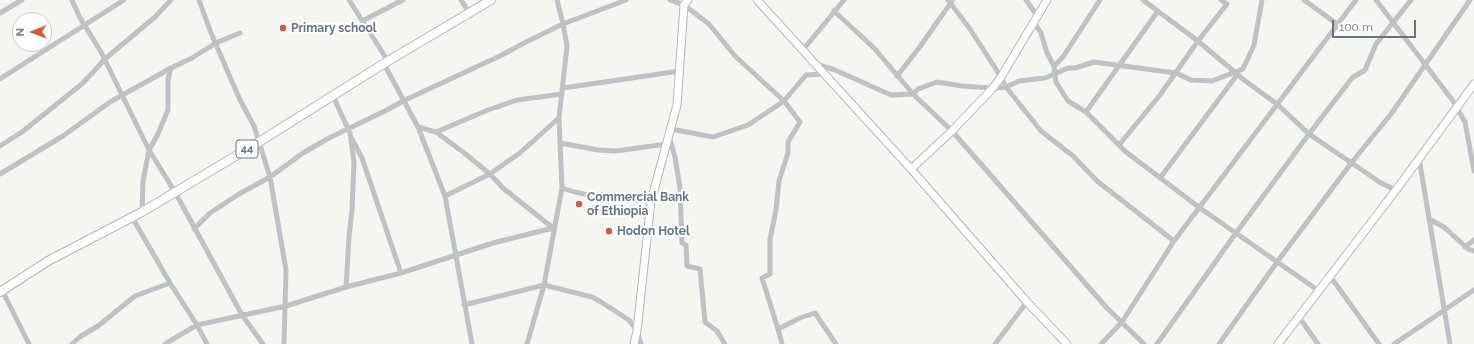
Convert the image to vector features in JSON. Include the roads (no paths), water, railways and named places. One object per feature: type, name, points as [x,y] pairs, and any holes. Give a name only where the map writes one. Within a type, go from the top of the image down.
[{"type":"main road","name":"44","points":[[1,291],[48,261],[142,212],[259,142],[386,62],[491,0]]},
{"type":"street","points":[[0,13],[22,0]]},
{"type":"street","points":[[72,0],[149,150],[242,315],[263,344]]},
{"type":"street","points":[[0,79],[124,0]]},
{"type":"street","points":[[0,146],[22,132],[83,83],[104,60],[155,16],[171,0]]},
{"type":"street","points":[[199,0],[240,100],[254,126],[270,178],[286,270],[284,344]]},
{"type":"street","points":[[349,0],[386,62],[403,100],[418,127],[445,196],[472,344]]},
{"type":"street","points":[[362,21],[395,2],[403,0]]},
{"type":"street","points":[[461,0],[469,12]]},
{"type":"street","points":[[527,344],[544,285],[562,188],[559,118],[566,46],[563,24],[557,0]]},
{"type":"street","points":[[194,229],[210,213],[239,194],[270,178],[328,138],[349,131],[403,100],[502,55],[563,24],[626,0]]},
{"type":"street","points":[[670,0],[686,3],[709,24],[735,56],[784,101],[800,122],[788,142],[788,153],[779,181],[776,210],[770,239],[770,274],[762,278],[782,344]]},
{"type":"street","points":[[757,0],[911,169],[1027,302],[1067,344]]},
{"type":"street","points":[[802,51],[844,0]]},
{"type":"street","points":[[1026,0],[1036,20],[1047,52],[1054,66],[1056,82],[1068,101],[1086,112],[1126,152],[1160,178],[1200,208],[1319,291]]},
{"type":"street","points":[[911,169],[952,131],[1001,77],[1047,0]]},
{"type":"street","points":[[1054,66],[1100,0]]},
{"type":"street","points":[[1143,0],[1198,41],[1236,74],[1277,104],[1309,134],[1381,183],[1396,190]]},
{"type":"street","points":[[1119,145],[1160,95],[1198,41],[1227,4],[1221,0]]},
{"type":"street","points":[[1160,178],[1236,74],[1243,69],[1254,45],[1262,0]]},
{"type":"street","points":[[1304,0],[1337,24]]},
{"type":"street","points":[[1101,344],[1122,322],[1174,242],[1356,0]]},
{"type":"street","points":[[1376,0],[1457,107],[1465,122],[1471,141],[1474,171]]},
{"type":"street","points":[[1157,344],[1309,134],[1352,78],[1365,70],[1376,44],[1411,0]]},
{"type":"street","points":[[1219,344],[1277,262],[1390,114],[1470,0]]},
{"type":"street","points":[[897,76],[919,48],[950,1],[960,14],[1006,87],[1041,131],[1073,156],[1097,181],[1174,242]]},
{"type":"street","points":[[634,344],[637,331],[651,200],[677,105],[686,3]]},
{"type":"street","points":[[1086,112],[1158,11]]},
{"type":"street","points":[[834,12],[874,48],[912,94],[952,131],[1106,307],[1144,344]]},
{"type":"street","points":[[0,174],[63,136],[84,122],[101,107],[192,58],[216,43],[240,33]]},
{"type":"street","points":[[813,63],[835,70],[891,95],[912,94],[918,89],[937,82],[962,86],[992,88],[1006,87],[1019,81],[1045,78],[1068,68],[1075,68],[1094,62],[1176,73],[1191,80],[1212,80],[1236,74]]},
{"type":"street","points":[[142,212],[143,181],[149,150],[157,136],[168,110],[168,80],[171,68]]},
{"type":"street","points":[[436,132],[516,100],[680,71]]},
{"type":"street","points":[[670,132],[713,137],[748,125],[784,101],[806,75],[823,74]]},
{"type":"street","points":[[1278,344],[1396,190],[1474,84]]},
{"type":"street","points":[[333,96],[362,158],[401,273]]},
{"type":"street","points":[[445,196],[490,174],[522,152],[559,118]]},
{"type":"street","points":[[418,127],[436,132],[490,174],[503,188],[554,228]]},
{"type":"street","points":[[346,288],[354,162],[349,131]]},
{"type":"street","points":[[670,132],[680,188],[682,243],[686,245],[687,266],[700,269],[705,322],[717,332],[725,344]]},
{"type":"street","points":[[560,143],[598,150],[616,150],[666,144]]},
{"type":"street","points":[[1419,158],[1450,344]]},
{"type":"street","points":[[562,188],[574,193],[603,197],[651,200]]},
{"type":"street","points":[[132,217],[207,344]]},
{"type":"street","points":[[1429,219],[1444,228],[1465,247],[1474,251]]},
{"type":"street","points":[[165,344],[197,325],[286,306],[401,273],[493,243],[554,228]]},
{"type":"street","points":[[1465,247],[1474,240]]},
{"type":"street","points":[[1330,276],[1379,344]]},
{"type":"street","points":[[72,344],[81,336],[98,326],[135,296],[170,283]]},
{"type":"street","points":[[464,305],[544,285],[592,296],[628,320],[637,331],[641,344]]},
{"type":"street","points":[[1394,344],[1474,290]]},
{"type":"street","points":[[1,291],[29,344]]},
{"type":"street","points":[[995,344],[1027,302]]},
{"type":"street","points":[[778,328],[800,318],[815,314],[836,344]]},
{"type":"street","points":[[1299,317],[1318,344]]},
{"type":"place","name":"Primary school","points":[[283,28]]},
{"type":"place","name":"Commercial Bank of Ethiopia","points":[[579,204]]},
{"type":"place","name":"Hodon Hotel","points":[[609,231]]}]
